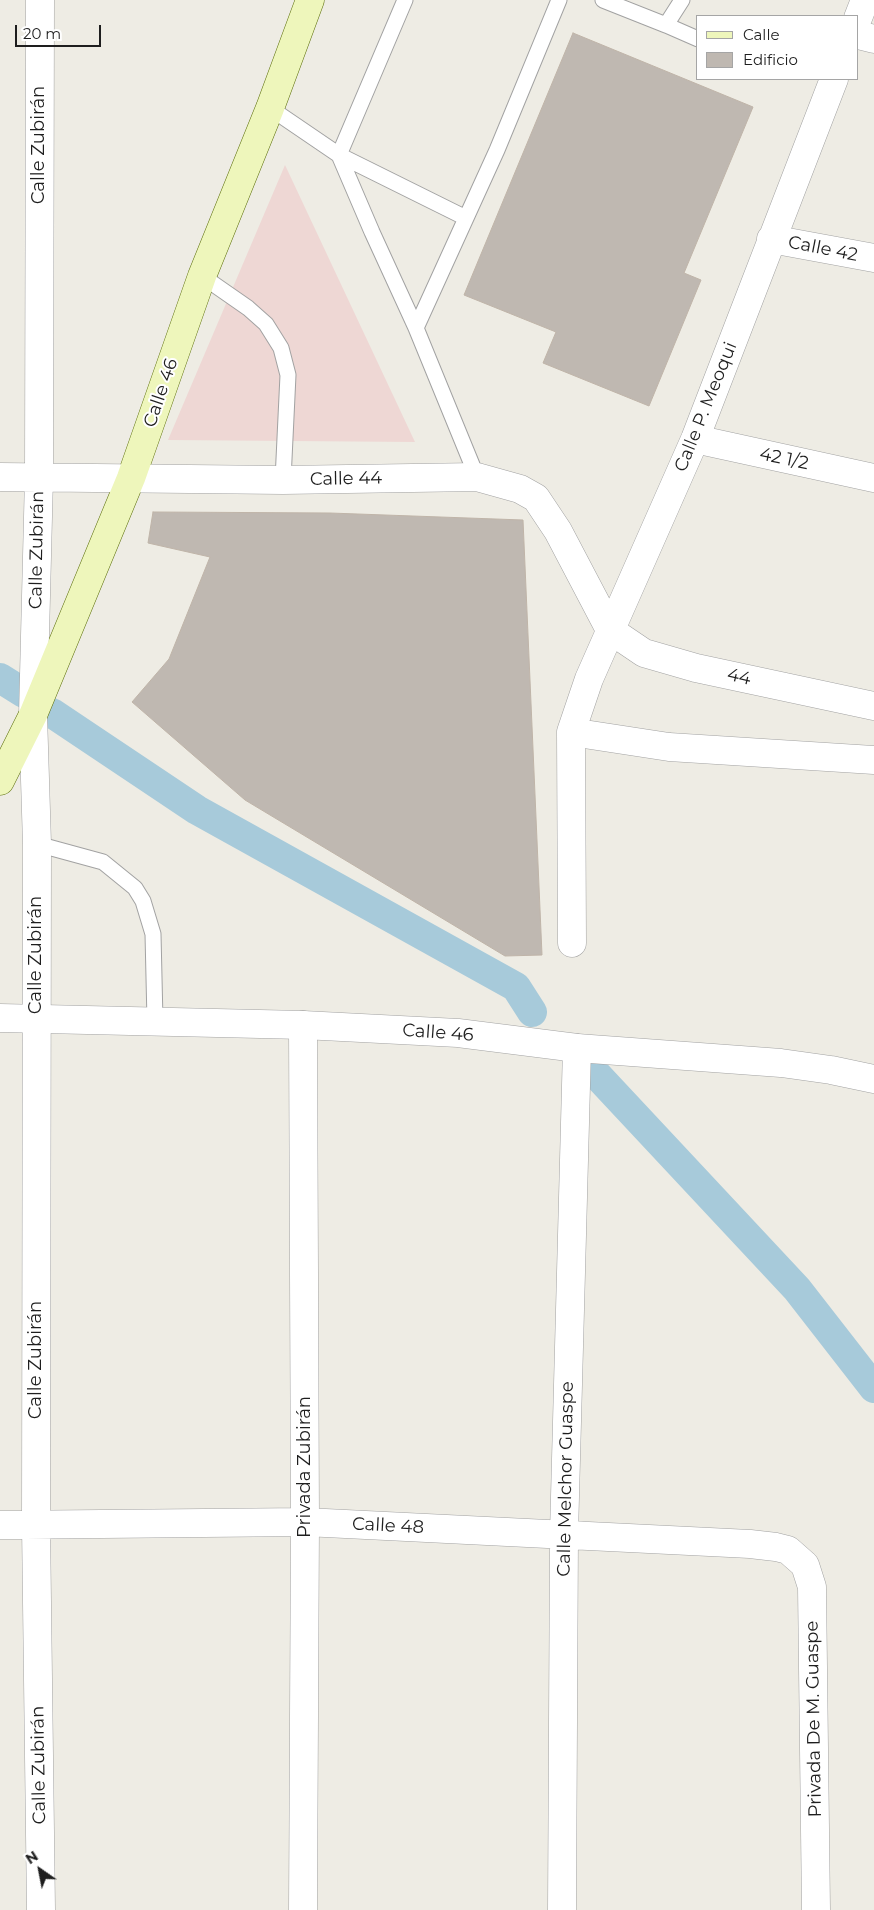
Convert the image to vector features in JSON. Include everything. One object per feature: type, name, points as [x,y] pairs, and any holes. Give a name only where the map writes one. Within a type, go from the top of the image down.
[{"type":"main road","name":"Calle 46","points":[[0,781],[33,715],[131,478],[202,276],[270,108],[310,0]]},
{"type":"street","name":"Calle Zubirán","points":[[40,0],[39,477],[33,715],[37,844],[36,1525],[41,1910]]},
{"type":"street","points":[[859,15],[865,0]]},
{"type":"street","points":[[859,35],[874,39]]},
{"type":"street","name":"Calle P. Meoqui","points":[[572,943],[571,732],[588,679],[695,439],[834,80]]},
{"type":"street","name":"Calle 42","points":[[771,239],[874,258]]},
{"type":"street","name":"42 1/2","points":[[695,439],[874,478]]},
{"type":"street","name":"Calle 44","points":[[0,477],[283,480],[477,478],[520,489],[536,498],[558,531],[610,630]]},
{"type":"street","name":"44","points":[[610,630],[644,653],[696,668],[874,706]]},
{"type":"street","points":[[571,732],[669,747],[874,760]]},
{"type":"street","name":"Calle 46","points":[[0,1018],[303,1025],[458,1033],[577,1048],[781,1063],[831,1070],[874,1079]]},
{"type":"street","name":"Privada Zubirán","points":[[303,1025],[305,1522],[303,1910]]},
{"type":"street","name":"Calle Melchor Guaspe","points":[[562,1910],[564,1534],[577,1048]]},
{"type":"street","name":"Calle 48","points":[[0,1524],[305,1522],[564,1534],[776,1547]]},
{"type":"street","name":"Privada De M. Guaspe","points":[[776,1547],[788,1550],[805,1565],[812,1587],[816,1910]]},
{"type":"lane","points":[[405,0],[339,155],[416,328],[477,478]]},
{"type":"lane","points":[[416,328],[466,218],[558,0]]},
{"type":"lane","points":[[603,0],[696,38]]},
{"type":"lane","points":[[666,26],[682,0]]},
{"type":"lane","points":[[270,108],[339,155],[466,218]]},
{"type":"lane","points":[[202,276],[248,308],[266,324],[281,348],[288,376],[283,480]]},
{"type":"lane","points":[[37,844],[103,862],[135,888],[143,901],[153,934],[156,1021]]},
{"type":"shaded area","points":[[285,165],[415,442],[168,440]]},
{"type":"building","points":[[573,33],[753,107],[684,273],[701,280],[649,406],[543,363],[556,332],[464,295]]},
{"type":"building","points":[[153,512],[330,513],[523,520],[542,955],[505,956],[245,800],[132,702],[169,659],[210,557],[148,543]]},
{"type":"waterway","points":[[0,678],[24,693]]},
{"type":"waterway","points":[[52,713],[197,810],[516,987],[532,1012]]},
{"type":"waterway","points":[[597,1075],[797,1289],[874,1388]]}]
